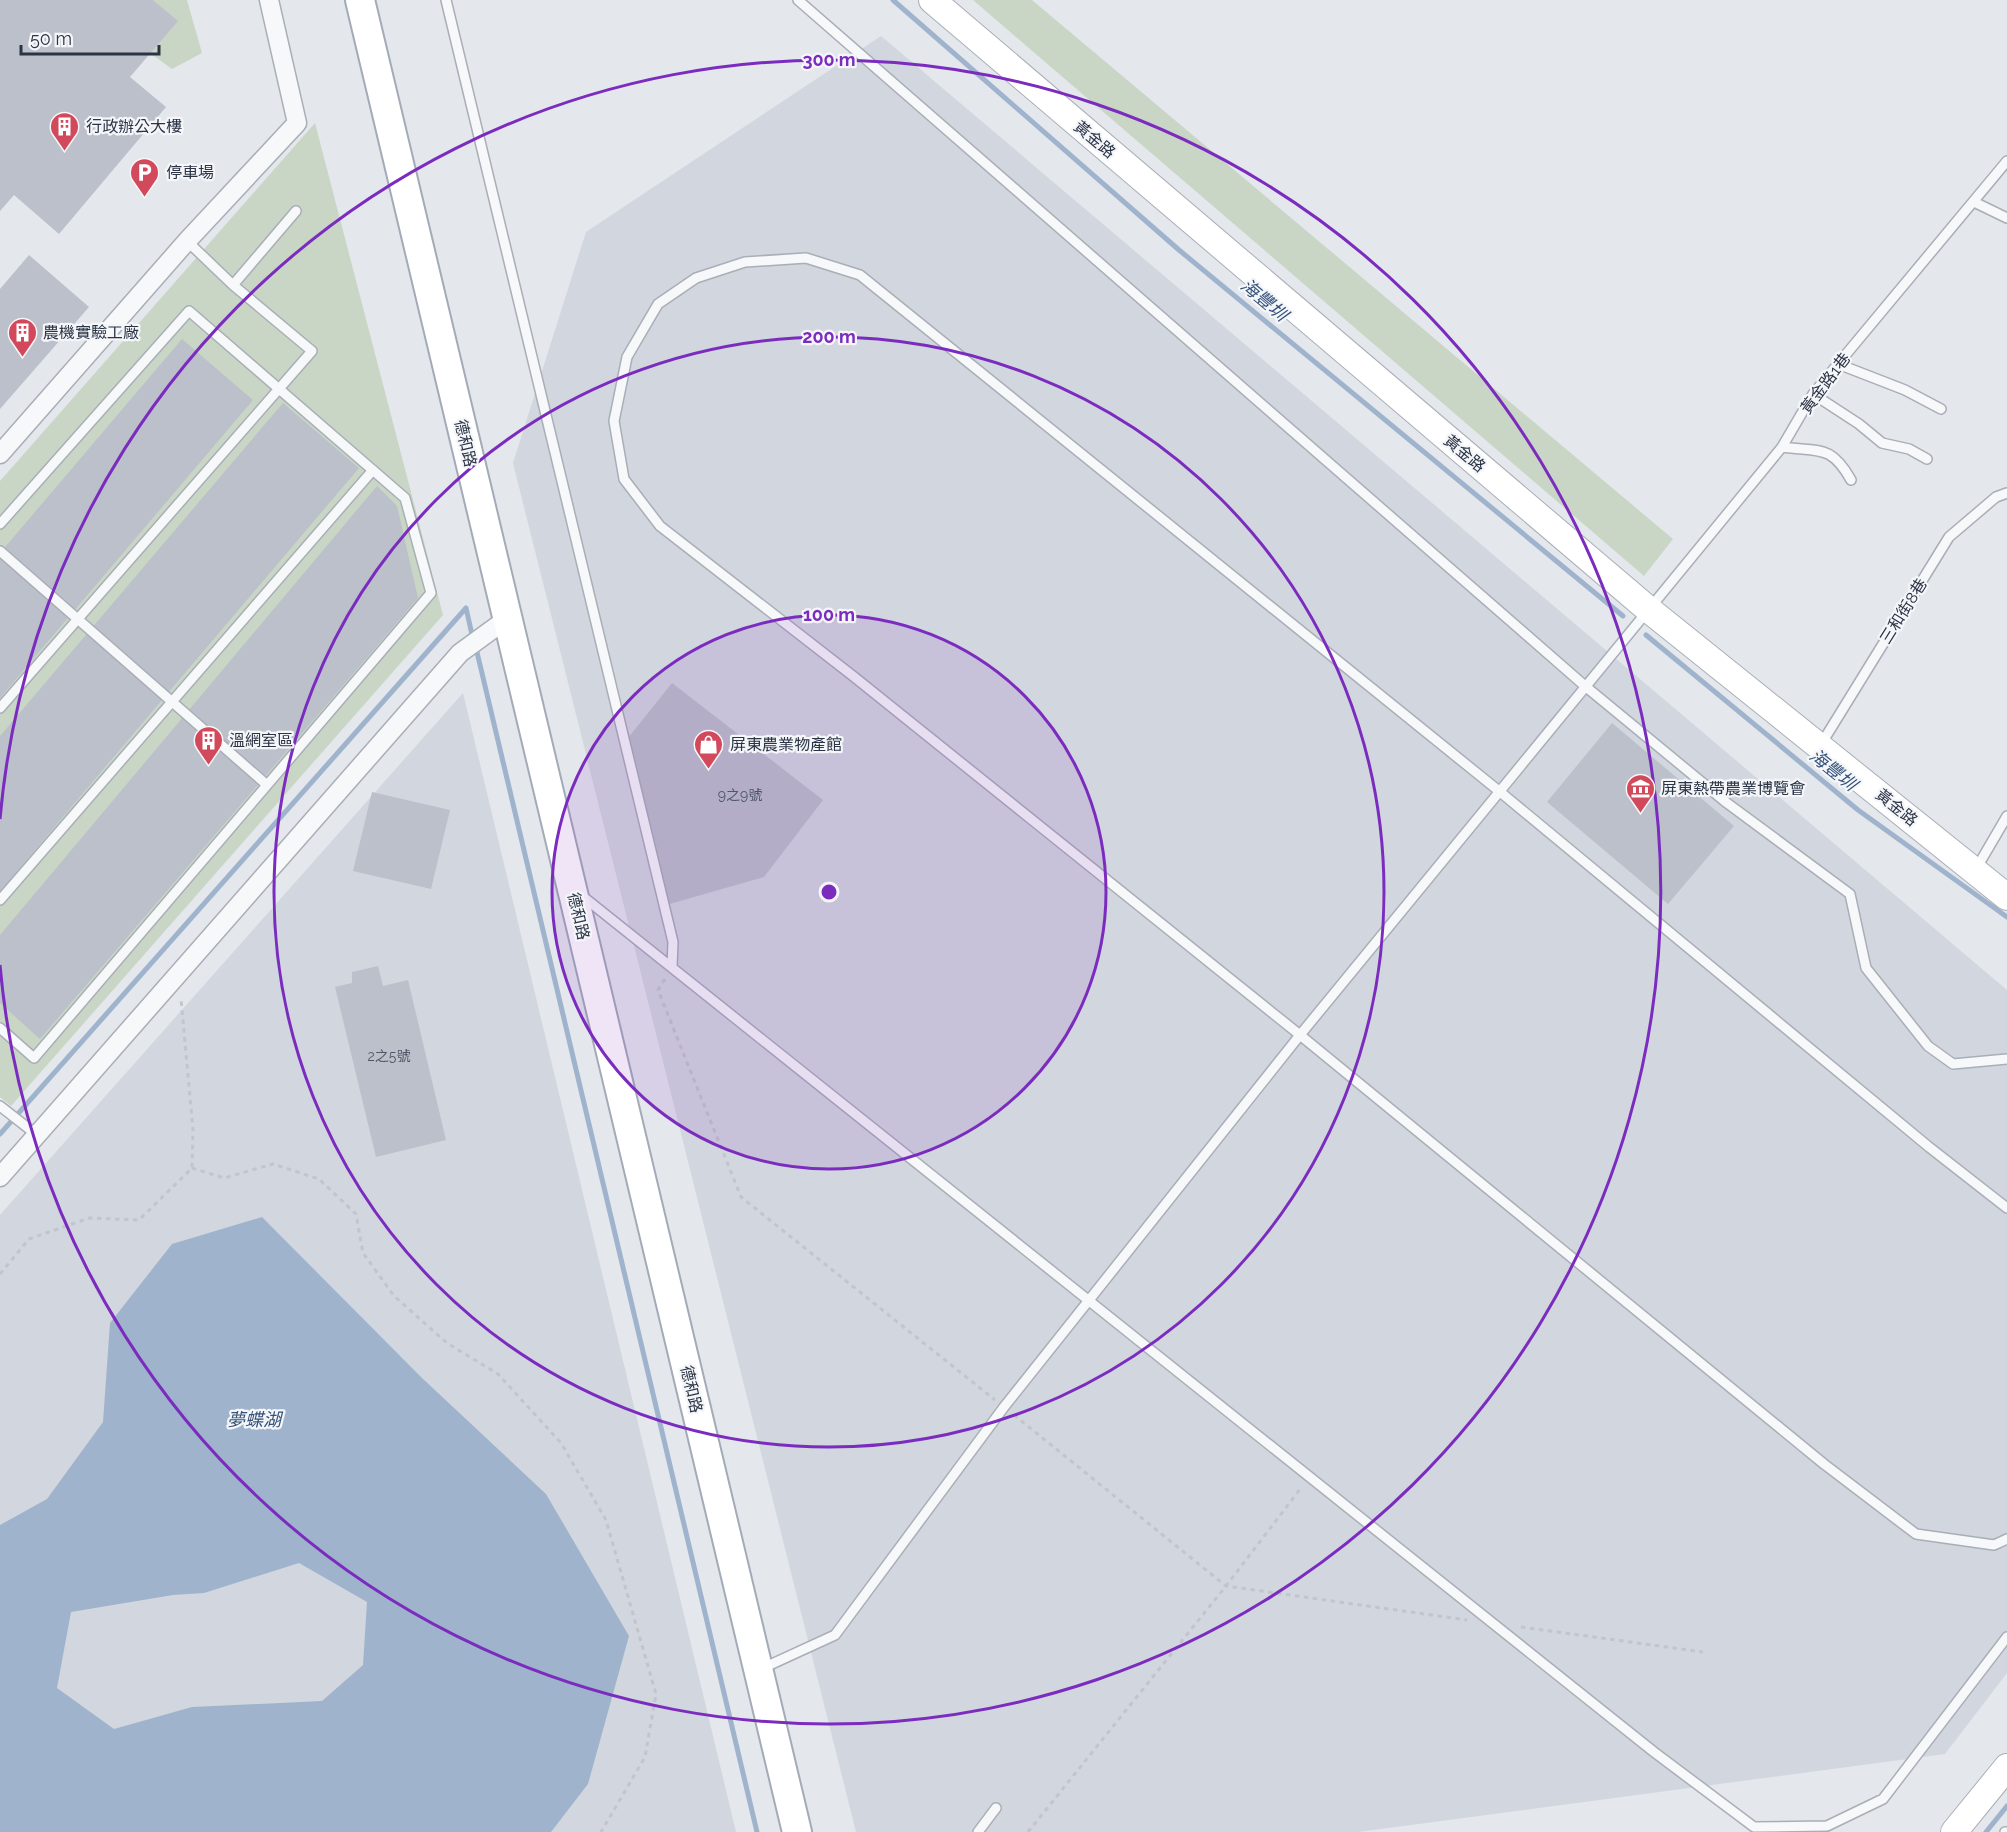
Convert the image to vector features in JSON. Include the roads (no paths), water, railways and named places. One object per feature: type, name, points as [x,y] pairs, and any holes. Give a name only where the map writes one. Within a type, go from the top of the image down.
[{"type":"main road","name":"德和路","points":[[360,0],[797,1832]]},
{"type":"street","points":[[0,454],[187,241],[297,123],[269,0]]},
{"type":"street","name":"黃金路","points":[[932,0],[1648,609],[2007,897]]},
{"type":"street","points":[[0,1177],[460,653],[508,618]]},
{"type":"street","points":[[1954,1832],[2007,1767]]},
{"type":"lane","points":[[446,0],[673,942],[672,967]]},
{"type":"lane","points":[[798,0],[1585,687],[1727,803],[1850,894],[1866,968],[1928,1046],[1953,1064],[2007,1059]]},
{"type":"lane","name":"黃金路1巷","points":[[759,1670],[835,1635],[1004,1407],[1089,1300],[1300,1035],[1782,447],[1813,394],[2007,161]]},
{"type":"lane","points":[[1974,202],[2007,218]]},
{"type":"lane","points":[[233,285],[296,211]]},
{"type":"lane","points":[[0,708],[312,351],[233,285],[187,241]]},
{"type":"lane","points":[[2007,1208],[1865,1095],[1499,791],[860,275],[806,258],[745,262],[696,278],[658,304],[627,357],[614,421],[624,479],[660,526],[862,684],[1300,1035],[1824,1464],[1916,1534],[1994,1545],[2007,1539]]},
{"type":"lane","points":[[0,524],[189,311],[405,498],[431,593],[34,1058],[0,1028]]},
{"type":"lane","points":[[1838,364],[1905,390],[1941,409]]},
{"type":"lane","points":[[1813,394],[1859,424],[1882,443],[1909,449],[1928,459]]},
{"type":"lane","points":[[1782,447],[1828,453],[1841,463],[1851,480]]},
{"type":"lane","points":[[0,900],[373,470]]},
{"type":"lane","name":"三和街8巷","points":[[1820,747],[1949,537],[1996,497],[2007,493]]},
{"type":"lane","points":[[0,551],[267,785]]},
{"type":"lane","points":[[1975,871],[2007,816]]},
{"type":"lane","points":[[572,888],[1653,1752],[1754,1827],[1827,1826],[1883,1799],[2007,1637]]},
{"type":"lane","points":[[0,1106],[37,1135]]},
{"type":"lane","points":[[978,1832],[996,1808]]},
{"type":"water","name":"夢蝶湖","points":[[262,1217],[422,1378],[546,1494],[629,1636],[588,1784],[551,1832],[0,1832],[0,1525],[47,1499],[103,1422],[110,1323],[172,1244]],"holes":[[[299,1563],[367,1602],[363,1665],[322,1701],[192,1707],[114,1729],[57,1688],[71,1612],[173,1595],[204,1593]]]},
{"type":"waterway","name":"海豐圳","points":[[893,0],[1179,250],[1623,616]]},
{"type":"waterway","points":[[466,608],[473,639]]},
{"type":"waterway","points":[[0,1134],[466,608]]},
{"type":"waterway","name":"海豐圳","points":[[1646,635],[1858,810],[2007,917]]},
{"type":"waterway","points":[[476,648],[757,1832]]},
{"type":"waterway","points":[[1986,1832],[2007,1806]]},
{"type":"place","name":"行政辦公大樓","points":[[65,152]]},
{"type":"place","name":"停車場","points":[[145,198]]},
{"type":"place","name":"農機實驗工廠","points":[[22,358]]},
{"type":"place","name":"溫網室區","points":[[208,766]]},
{"type":"place","name":"屏東農業物產館","points":[[709,770]]},
{"type":"place","name":"屏東熱帶農業博覽會","points":[[1640,814]]}]
